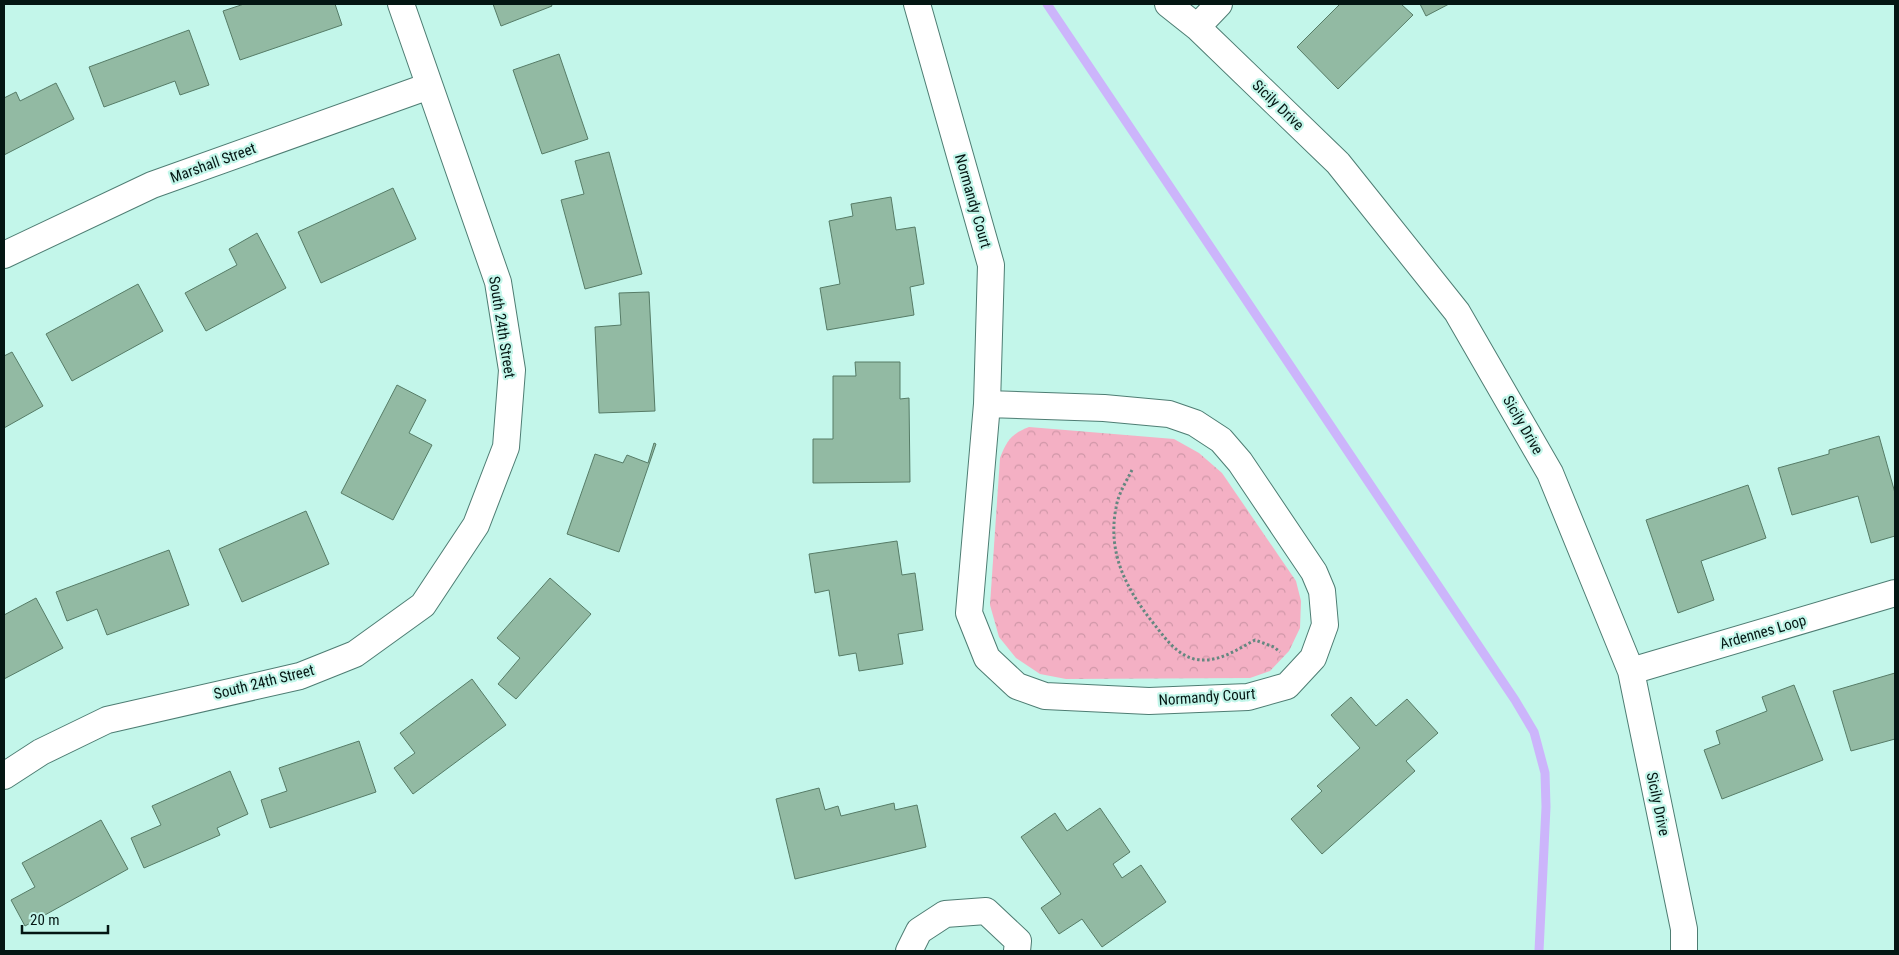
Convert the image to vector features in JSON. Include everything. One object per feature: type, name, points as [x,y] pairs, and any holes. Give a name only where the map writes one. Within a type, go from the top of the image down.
[{"type":"street","name":"South 24th Street","points":[[4,776],[40,752],[106,720],[300,676],[355,654],[422,605],[476,525],[506,447],[512,370],[498,282],[401,4]]},
{"type":"street","name":"Normandy Court","points":[[917,4],[991,265],[987,404],[969,613],[987,658],[1017,686],[1045,696],[1140,700],[1248,697],[1287,686],[1313,658],[1325,625],[1322,592],[1314,572],[1240,462],[1221,440],[1195,423],[1169,414],[1104,408],[987,404]]},
{"type":"street","name":"Sicily Drive","points":[[1168,4],[1197,27],[1338,163],[1457,312],[1550,473],[1631,671],[1684,930],[1684,951]]},
{"type":"street","points":[[1197,27],[1219,4]]},
{"type":"street","name":"Marshall Street","points":[[4,255],[152,185],[429,86]]},
{"type":"street","name":"Ardennes Loop","points":[[1631,671],[1895,594]]},
{"type":"street","points":[[909,951],[919,930],[945,914],[986,911],[1018,941],[1017,951]]},
{"type":"path","points":[[1132,470],[1120,494],[1116,508],[1115,540],[1120,571],[1131,592],[1166,639],[1179,652],[1194,659],[1211,659],[1227,656],[1255,640],[1274,647],[1300,672]]},
{"type":"green space","points":[[1029,427],[1174,439],[1199,453],[1222,473],[1296,581],[1301,601],[1300,628],[1289,651],[1270,671],[1250,678],[1066,679],[1040,674],[1016,658],[999,637],[990,605],[1000,458],[1010,438]]},
{"type":"building","points":[[244,4],[335,4],[342,25],[240,60],[223,11]]},
{"type":"building","points":[[493,4],[551,4],[552,6],[501,26]]},
{"type":"building","points":[[1340,4],[1401,4],[1413,15],[1338,89],[1297,47]]},
{"type":"building","points":[[1420,4],[1449,4],[1426,16]]},
{"type":"building","points":[[189,30],[209,85],[180,95],[175,81],[104,107],[89,67]]},
{"type":"building","points":[[559,54],[588,139],[542,154],[513,70]]},
{"type":"building","points":[[56,83],[74,119],[4,155],[4,98],[16,92],[20,101]]},
{"type":"building","points":[[609,152],[642,274],[585,289],[561,200],[584,194],[575,161]]},
{"type":"building","points":[[393,188],[416,239],[321,283],[298,232]]},
{"type":"building","points":[[891,197],[896,230],[915,227],[924,284],[910,287],[914,315],[827,330],[820,288],[840,284],[829,221],[853,216],[851,204]]},
{"type":"building","points":[[257,233],[286,288],[206,331],[185,293],[237,265],[229,249]]},
{"type":"building","points":[[138,284],[163,331],[72,381],[46,334]]},
{"type":"building","points":[[649,292],[655,411],[599,413],[595,327],[621,325],[619,293]]},
{"type":"building","points":[[12,352],[43,406],[4,428],[4,356]]},
{"type":"building","points":[[855,362],[900,362],[900,399],[909,398],[910,482],[813,483],[813,439],[833,439],[833,376],[856,376]]},
{"type":"building","points":[[397,385],[426,400],[409,433],[432,445],[393,520],[341,493]]},
{"type":"building","points":[[1879,436],[1895,493],[1895,536],[1871,543],[1858,496],[1792,515],[1778,468],[1829,454],[1829,450]]},
{"type":"building","points":[[654,443],[656,444],[619,552],[567,534],[595,454],[623,463],[627,455],[648,463]]},
{"type":"building","points":[[1748,485],[1766,538],[1701,561],[1714,600],[1678,613],[1646,520]]},
{"type":"building","points":[[306,511],[329,564],[242,602],[219,549]]},
{"type":"building","points":[[897,541],[902,575],[915,573],[923,630],[898,634],[903,664],[859,671],[856,653],[839,656],[829,590],[815,593],[809,554]]},
{"type":"building","points":[[169,550],[189,605],[107,635],[97,609],[67,621],[56,592]]},
{"type":"building","points":[[550,578],[591,614],[516,699],[498,684],[520,658],[497,638]]},
{"type":"building","points":[[36,598],[63,648],[4,679],[4,615]]},
{"type":"building","points":[[1895,673],[1895,739],[1851,751],[1833,691]]},
{"type":"building","points":[[472,679],[506,725],[413,794],[394,768],[415,753],[400,733]]},
{"type":"building","points":[[1794,685],[1823,760],[1722,799],[1704,750],[1720,744],[1716,731],[1767,711],[1762,697]]},
{"type":"building","points":[[1351,697],[1376,726],[1407,699],[1438,733],[1406,761],[1415,771],[1322,854],[1291,819],[1322,791],[1317,786],[1360,748],[1331,715]]},
{"type":"building","points":[[359,741],[376,792],[270,828],[261,800],[287,791],[279,768]]},
{"type":"building","points":[[230,771],[248,814],[217,828],[220,835],[144,868],[131,838],[161,825],[152,806]]},
{"type":"building","points":[[819,788],[825,810],[838,806],[841,816],[894,803],[895,810],[917,805],[926,847],[795,879],[776,799]]},
{"type":"building","points":[[1100,808],[1130,852],[1113,864],[1122,878],[1141,865],[1166,902],[1102,947],[1082,919],[1059,934],[1041,908],[1061,894],[1021,837],[1055,813],[1067,831]]},
{"type":"building","points":[[101,820],[128,869],[25,926],[11,900],[35,887],[22,863]]},
{"type":"waterway","points":[[1047,4],[1515,700],[1534,732],[1545,773],[1546,807],[1539,951]]}]
